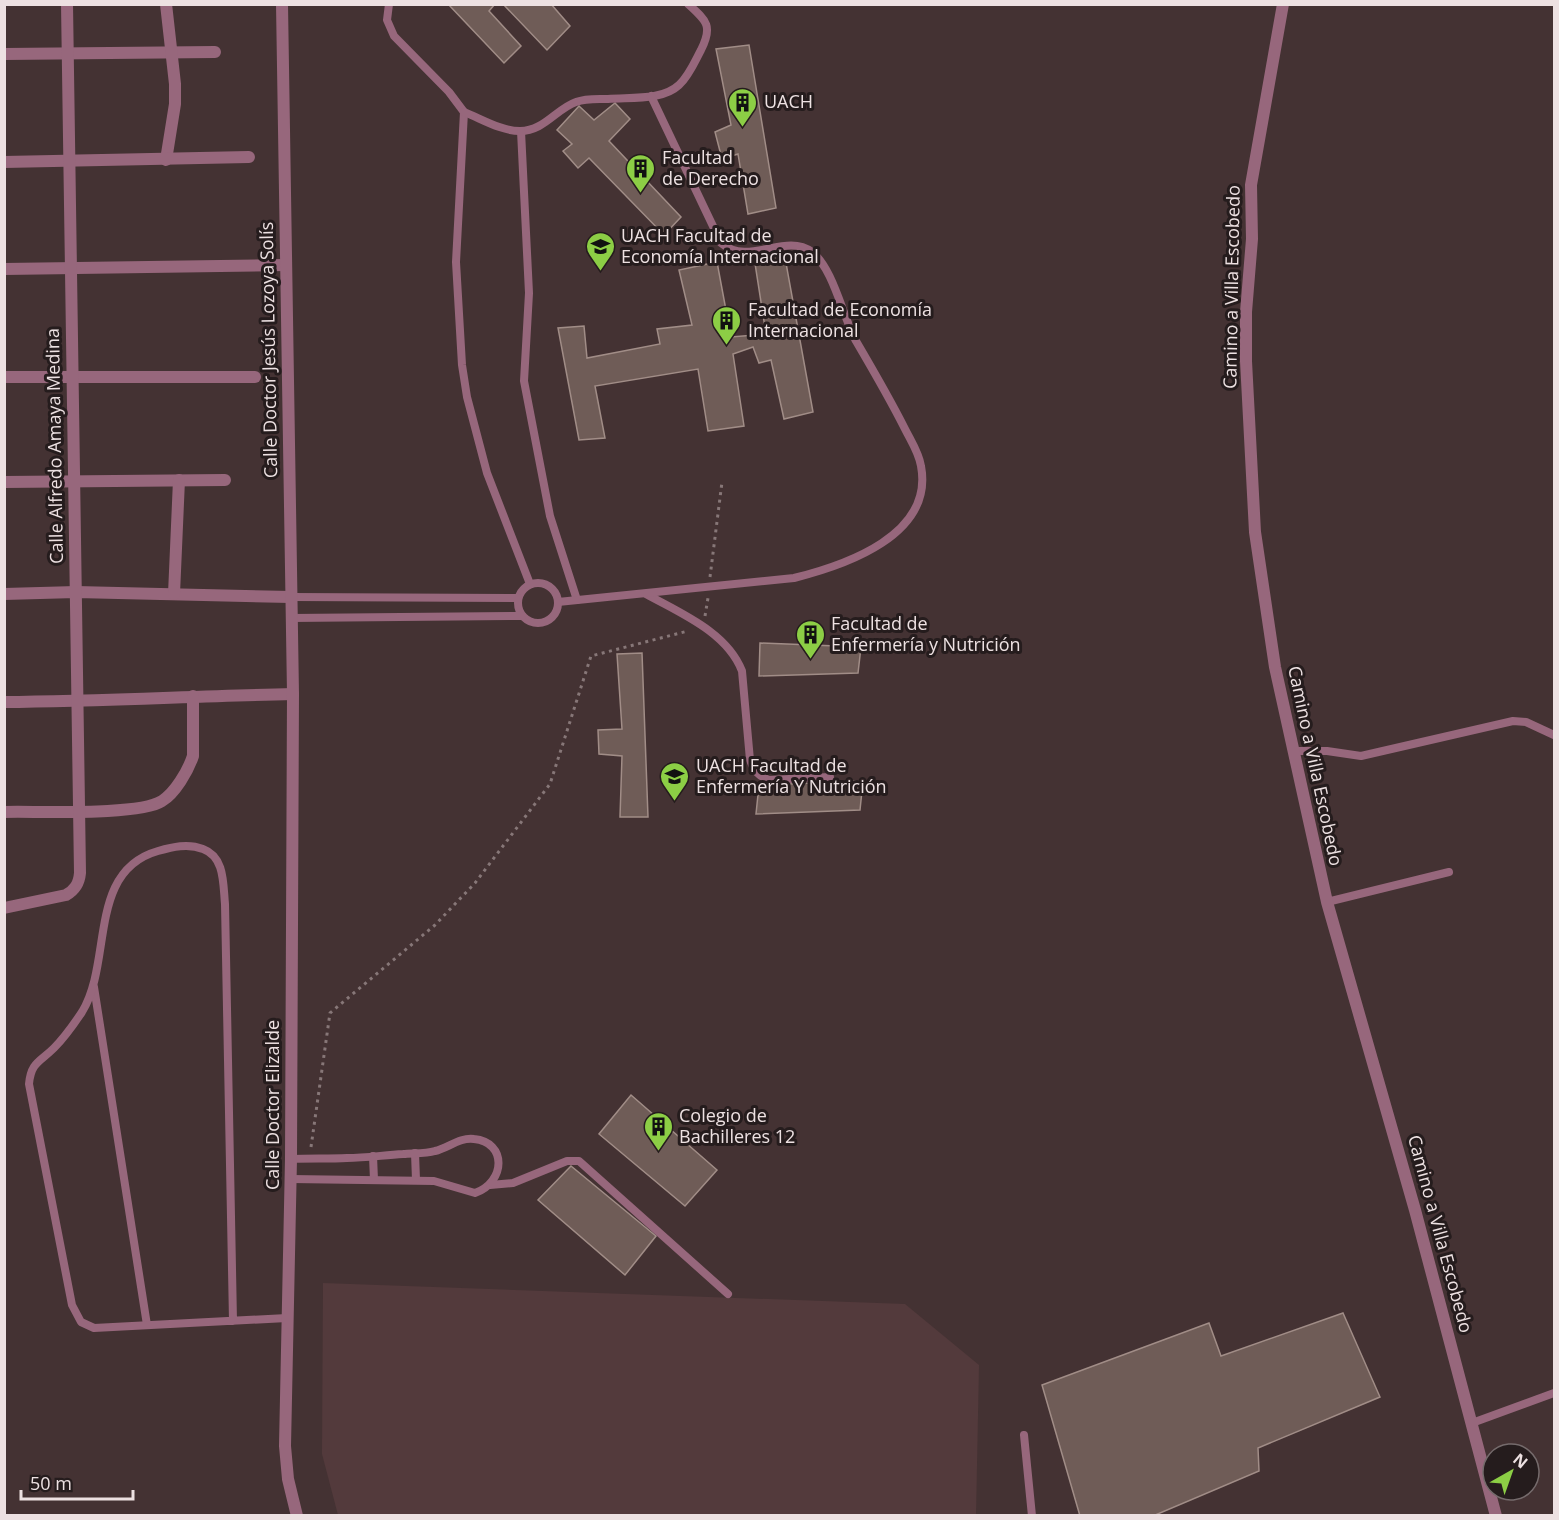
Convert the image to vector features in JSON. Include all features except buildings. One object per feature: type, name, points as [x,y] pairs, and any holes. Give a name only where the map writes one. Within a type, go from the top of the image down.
[{"type":"street","name":"Calle Alfredo Amaya Medina","points":[[4,908],[66,895],[77,886],[80,873],[67,4]]},
{"type":"street","points":[[166,4],[175,104],[166,160]]},
{"type":"street","name":"Calle Doctor Jesús Lozoya Solís","points":[[282,4],[293,694]]},
{"type":"street","name":"Camino a Villa Escobedo","points":[[1282,4],[1251,185],[1252,240],[1247,292],[1246,361],[1255,532],[1275,667],[1327,902],[1385,1102],[1496,1515]]},
{"type":"street","points":[[4,54],[215,52]]},
{"type":"street","points":[[4,162],[249,157]]},
{"type":"street","points":[[4,269],[286,265]]},
{"type":"street","points":[[4,377],[255,377]]},
{"type":"street","points":[[174,594],[179,480]]},
{"type":"street","points":[[4,482],[225,480]]},
{"type":"street","points":[[4,594],[76,592],[291,597]]},
{"type":"street","points":[[4,702],[77,702],[293,694]]},
{"type":"street","name":"Calle Doctor Elizalde","points":[[293,694],[291,1179],[285,1446],[288,1479],[297,1515]]},
{"type":"street","points":[[4,812],[137,809],[160,802],[182,777],[193,756],[193,696]]},
{"type":"lane","points":[[389,4],[387,20],[394,36],[449,92],[464,112],[506,129],[521,131],[548,122],[576,102],[651,96],[671,91],[681,83],[705,41],[708,29],[688,4]]},
{"type":"lane","points":[[558,602],[794,578],[827,570],[873,549],[896,532],[915,509],[922,487],[921,466],[917,452],[848,326],[828,273],[820,261],[814,253],[798,247],[789,246],[741,253],[730,250],[721,243],[651,96]]},
{"type":"lane","points":[[464,112],[456,262],[466,397],[486,473],[530,584]]},
{"type":"lane","points":[[521,131],[529,293],[525,381],[550,516],[578,600]]},
{"type":"lane","points":[[530,584],[549,586],[557,596],[555,615],[545,622],[532,623],[518,610],[518,598],[530,584]]},
{"type":"lane","points":[[646,593],[704,627],[734,654],[741,671],[750,760],[753,769],[760,776],[769,780],[830,777]]},
{"type":"lane","points":[[291,597],[518,598]]},
{"type":"lane","points":[[291,618],[522,616]]},
{"type":"lane","points":[[1292,751],[1327,750],[1361,756],[1513,721],[1526,722],[1554,735]]},
{"type":"lane","points":[[233,1321],[225,904],[220,866],[214,856],[190,845],[177,846],[141,857],[125,871],[116,885],[108,908],[94,986],[81,1013],[54,1048],[38,1060],[33,1067],[29,1084],[72,1305],[81,1322],[94,1328],[147,1325],[233,1321],[287,1318]]},
{"type":"lane","points":[[1327,902],[1449,872]]},
{"type":"lane","points":[[94,986],[147,1325]]},
{"type":"lane","points":[[291,1159],[435,1152],[467,1139],[484,1142],[498,1157],[499,1168],[490,1185],[476,1193],[434,1180],[291,1179]]},
{"type":"lane","points":[[415,1153],[416,1180]]},
{"type":"lane","points":[[373,1156],[374,1180]]},
{"type":"lane","points":[[490,1185],[513,1184],[567,1161],[579,1161],[728,1294]]},
{"type":"lane","points":[[1472,1423],[1554,1393]]},
{"type":"lane","points":[[1024,1436],[1032,1515]]},
{"type":"path","points":[[309,1158],[330,1013],[435,925],[475,884],[550,784],[591,656],[704,627],[722,482]]},
{"type":"shaded area","points":[[323,1283],[905,1304],[979,1365],[976,1515],[338,1515],[322,1454]]},
{"type":"place","name":"UACH","points":[[743,128]]},
{"type":"place","name":"Facultad de Derecho","points":[[641,194]]},
{"type":"place","name":"UACH Facultad de Economía Internacional","points":[[600,272]]},
{"type":"place","name":"Facultad de Economía Internacional","points":[[727,346]]},
{"type":"place","name":"Facultad de Enfermería y Nutrición","points":[[810,660]]},
{"type":"place","name":"UACH Facultad de Enfermería Y Nutrición","points":[[675,802]]},
{"type":"place","name":"Colegio de Bachilleres 12","points":[[658,1152]]}]
